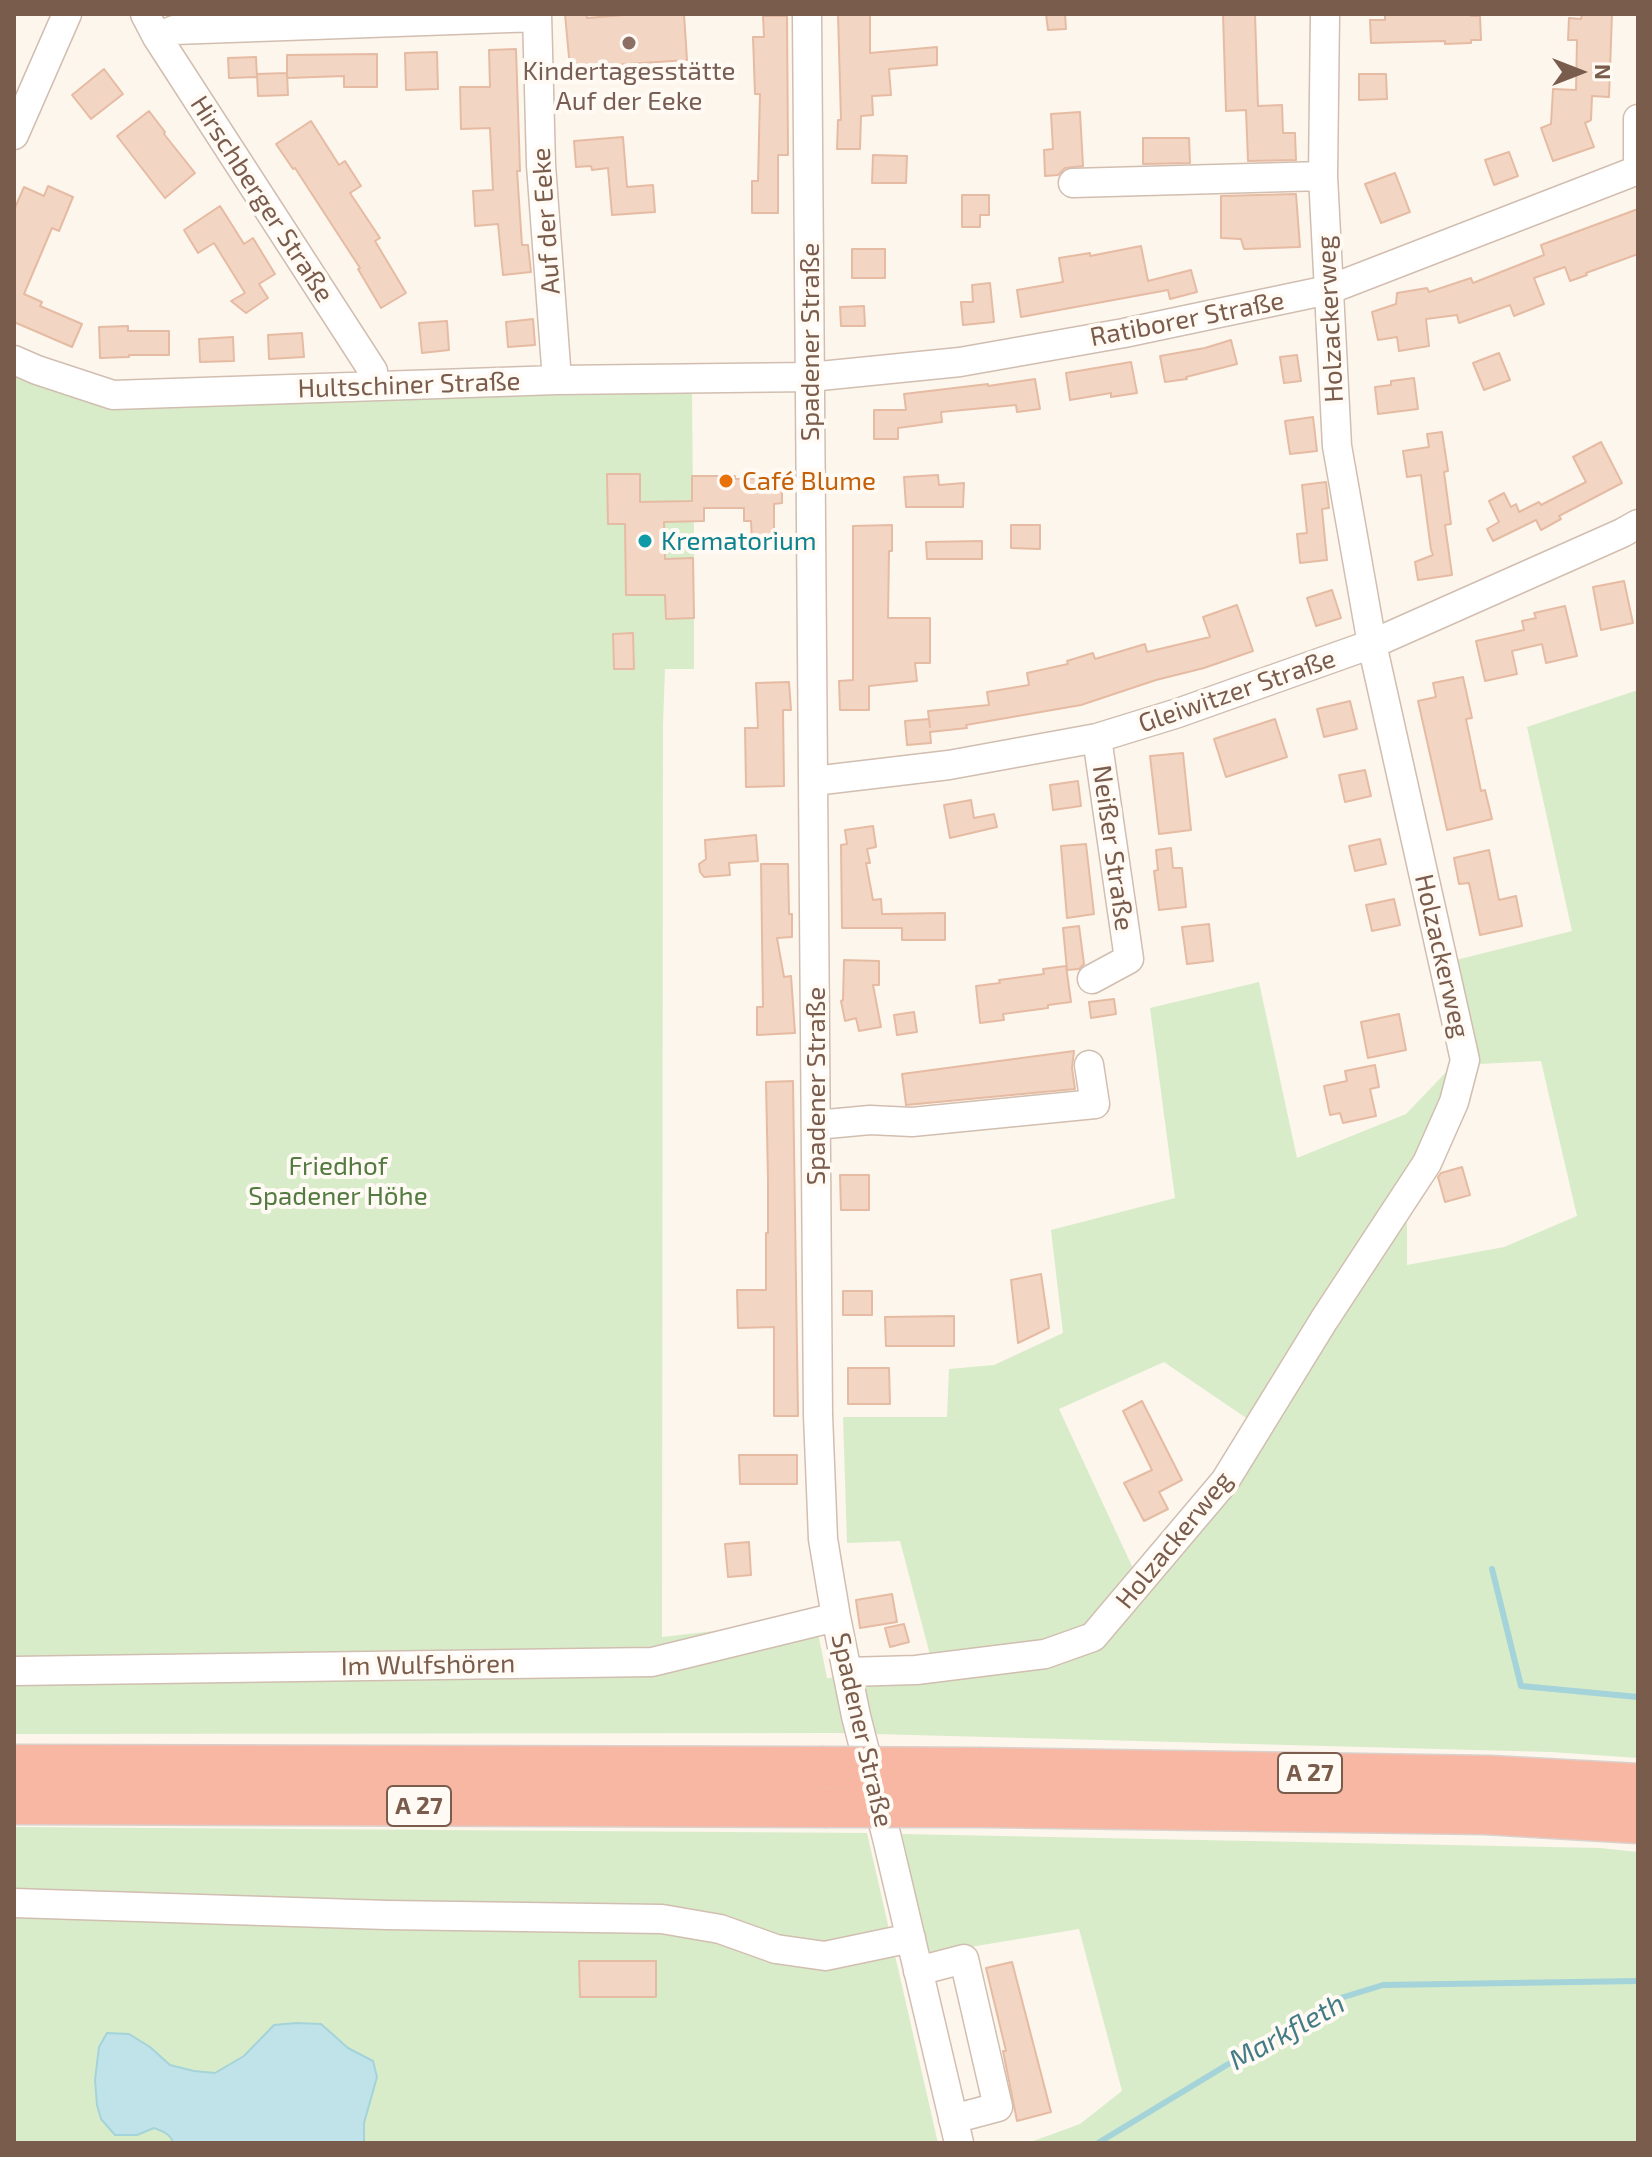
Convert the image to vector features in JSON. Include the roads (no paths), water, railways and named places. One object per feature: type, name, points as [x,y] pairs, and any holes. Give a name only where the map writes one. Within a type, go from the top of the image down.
[{"type":"highway","name":"A 27","points":[[14,1765],[982,1768],[1490,1776],[1638,1784]]},
{"type":"highway","name":"A 27","points":[[14,1804],[988,1807],[1485,1814],[1638,1823]]},
{"type":"street","points":[[14,135],[67,14]]},
{"type":"street","name":"Spadener Straße","points":[[807,14],[818,1415],[823,1539],[847,1672],[956,2131]]},
{"type":"street","name":"Holzackerweg","points":[[847,1672],[916,1670],[1045,1654],[1093,1637],[1225,1481],[1324,1320],[1427,1163],[1454,1102],[1465,1060],[1372,644],[1337,446],[1323,176],[1325,14]]},
{"type":"street","points":[[151,26],[174,30],[537,15]]},
{"type":"street","name":"Auf der Eeke","points":[[537,15],[541,165],[557,380]]},
{"type":"street","name":"Hirschberger Straße","points":[[151,26],[373,371],[374,386]]},
{"type":"street","points":[[1638,119],[1638,170]]},
{"type":"street","name":"Ratiborer Straße","points":[[810,377],[960,362],[1124,333],[1328,290],[1638,170]]},
{"type":"street","points":[[1073,183],[1323,176]]},
{"type":"street","name":"Hultschiner Straße","points":[[14,360],[113,395],[557,380],[810,377]]},
{"type":"street","name":"Gleiwitzer Straße","points":[[814,781],[949,765],[1097,738],[1178,713],[1372,644],[1638,524]]},
{"type":"street","name":"Neißer Straße","points":[[1092,979],[1129,959],[1097,738]]},
{"type":"street","points":[[816,1125],[870,1120],[912,1122],[1095,1104],[1089,1065]]},
{"type":"street","name":"Im Wulfshören","points":[[14,1671],[652,1662],[836,1617]]},
{"type":"street","points":[[14,1903],[387,1915],[662,1919],[720,1929],[776,1949],[825,1956],[911,1938]]},
{"type":"street","points":[[918,1971],[964,1959],[998,2107],[956,2131]]},
{"type":"water","points":[[321,2024],[348,2048],[373,2061],[377,2077],[364,2123],[364,2143],[173,2143],[168,2135],[154,2128],[137,2135],[115,2135],[101,2119],[95,2080],[99,2047],[107,2033],[129,2034],[170,2065],[215,2073],[244,2056],[274,2025]]},
{"type":"waterway","points":[[1492,1569],[1521,1686],[1638,1697]]},
{"type":"waterway","name":"Markfleth","points":[[1098,2143],[1334,2000],[1383,1985],[1638,1981]]},
{"type":"place","name":"Kindertagesstätte Auf der Eeke","points":[[629,43]]},
{"type":"place","name":"Café Blume","points":[[726,481]]},
{"type":"place","name":"Krematorium","points":[[645,541]]},
{"type":"park label","name":"Friedhof Spadener Höhe","points":[[338,1181]]}]
